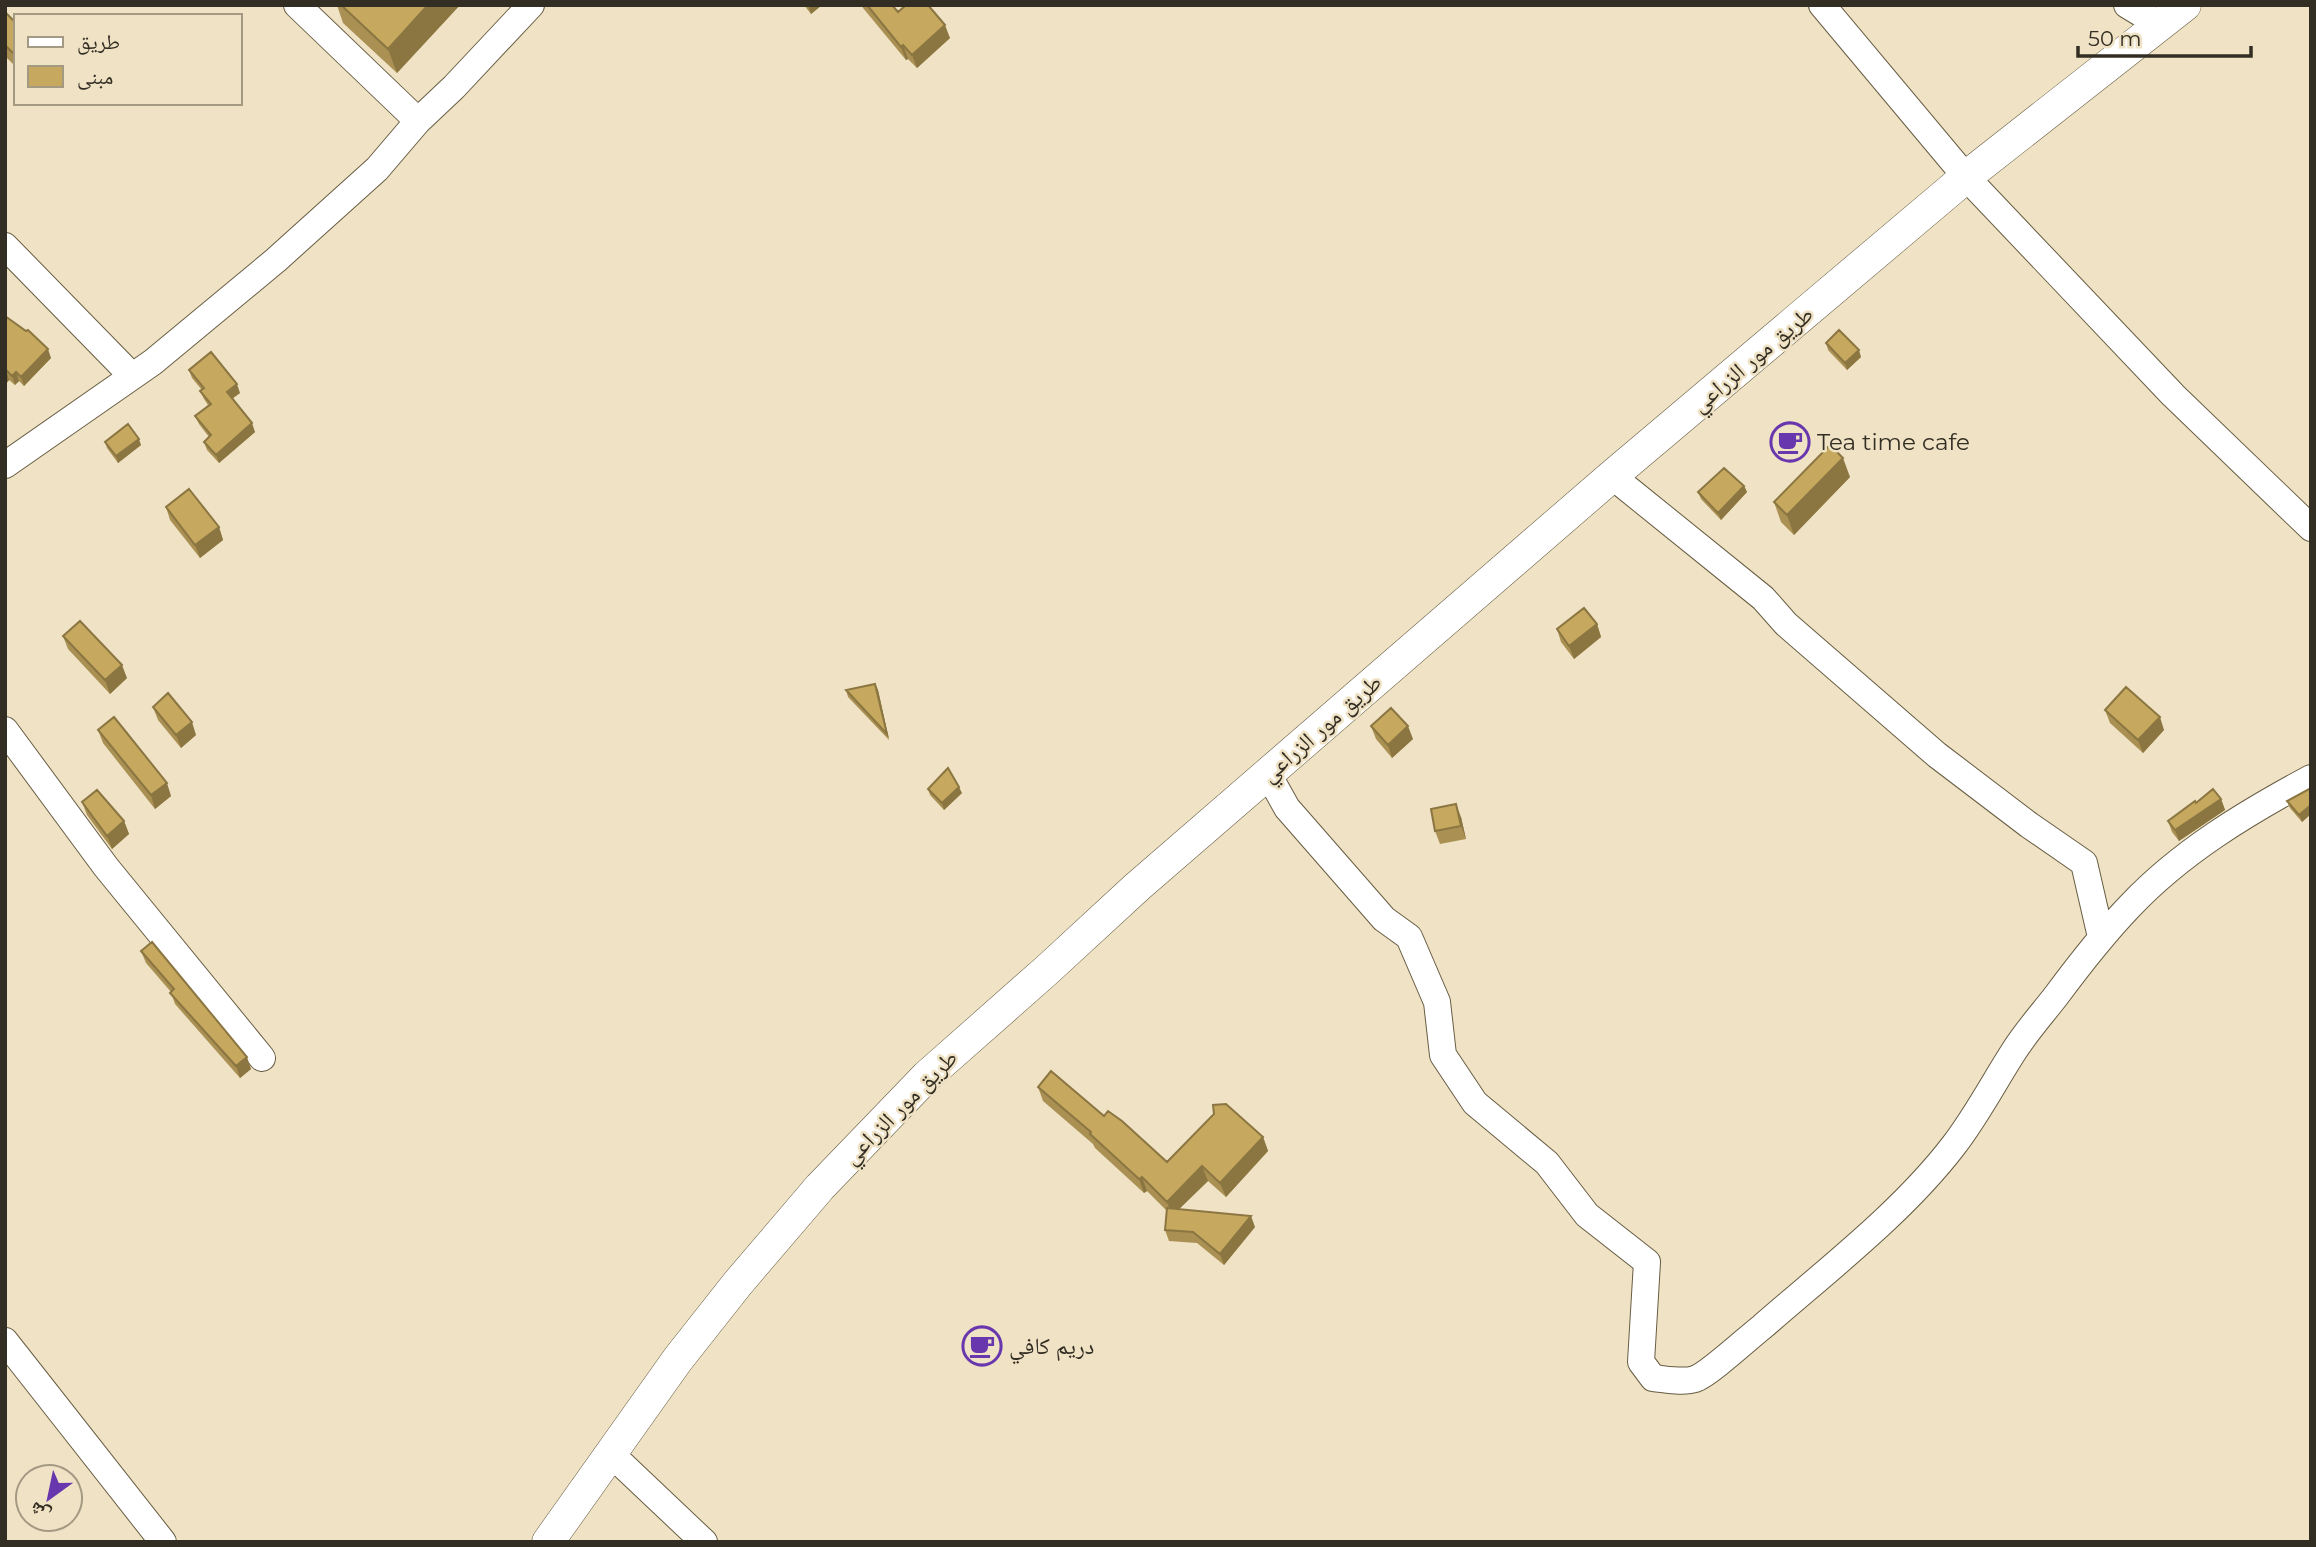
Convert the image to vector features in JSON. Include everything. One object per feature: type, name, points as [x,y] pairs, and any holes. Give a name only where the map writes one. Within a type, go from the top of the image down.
[{"type":"street","points":[[297,5],[418,121]]},
{"type":"street","points":[[5,465],[153,362],[276,260],[377,169],[418,121],[531,5]]},
{"type":"street","points":[[1822,5],[1966,177],[2173,395],[2311,528]]},
{"type":"street","points":[[2127,5],[2160,25]]},
{"type":"street","name":"طريق مور الزراعي","points":[[548,1542],[678,1359],[738,1283],[820,1187],[927,1076],[1137,887],[1612,476],[1966,177],[2185,5]]},
{"type":"street","points":[[5,246],[132,376]]},
{"type":"street","points":[[1612,476],[1763,598],[1786,624],[1937,755],[2084,863],[2101,937]]},
{"type":"street","points":[[5,730],[106,867],[262,1058]]},
{"type":"street","points":[[1268,774],[1287,808],[1319,841],[1384,919],[1409,937],[1437,1002],[1443,1055],[1475,1103],[1547,1163],[1587,1215],[1647,1262],[1641,1362],[1653,1378],[1696,1379],[1736,1349],[1861,1241],[1923,1181],[1954,1145],[1989,1094],[2015,1049],[2101,937],[2150,885],[2254,809],[2311,778]]},
{"type":"street","points":[[5,1341],[163,1542]]},
{"type":"street","points":[[610,1453],[704,1542]]},
{"type":"building","points":[[341,5],[428,5],[388,49]]},
{"type":"building","points":[[867,5],[892,5],[898,12],[906,5],[928,5],[945,25],[912,55],[903,45],[901,47]]},
{"type":"building","points":[[7,14],[14,21],[14,54],[5,45]]},
{"type":"building","points":[[5,316],[28,330],[48,349],[21,377],[16,372],[12,376],[5,371]]},
{"type":"building","points":[[1839,330],[1859,350],[1845,363],[1826,343]]},
{"type":"building","points":[[211,352],[237,384],[227,392],[252,423],[216,455],[204,442],[211,435],[195,416],[211,404],[200,391],[204,388],[189,370]]},
{"type":"building","points":[[128,424],[139,439],[116,456],[105,442]]},
{"type":"building","points":[[1830,445],[1843,458],[1787,515],[1774,502]]},
{"type":"building","points":[[1724,468],[1744,486],[1718,513],[1698,492]]},
{"type":"building","points":[[189,489],[219,527],[195,545],[166,507]]},
{"type":"building","points":[[1584,608],[1597,624],[1569,646],[1557,629]]},
{"type":"building","points":[[80,621],[122,665],[105,680],[63,636]]},
{"type":"building","points":[[875,684],[887,734],[846,690]]},
{"type":"building","points":[[2126,687],[2160,717],[2138,740],[2105,710]]},
{"type":"building","points":[[168,693],[192,722],[176,735],[153,707]]},
{"type":"building","points":[[1391,708],[1408,726],[1388,745],[1371,726]]},
{"type":"building","points":[[114,717],[167,783],[151,795],[98,730]]},
{"type":"building","points":[[948,768],[959,787],[942,803],[928,789]]},
{"type":"building","points":[[2311,788],[2311,805],[2299,815],[2287,801]]},
{"type":"building","points":[[2213,789],[2221,799],[2175,830],[2168,821]]},
{"type":"building","points":[[97,790],[124,821],[107,836],[82,802]]},
{"type":"building","points":[[1456,804],[1461,826],[1435,831],[1431,809]]},
{"type":"building","points":[[152,942],[247,1057],[236,1066],[170,993],[174,989],[141,951]]},
{"type":"building","points":[[1051,1071],[1104,1116],[1108,1111],[1122,1121],[1167,1162],[1214,1114],[1213,1105],[1226,1104],[1263,1137],[1220,1183],[1202,1166],[1167,1202],[1038,1087]]},
{"type":"building","points":[[1167,1208],[1251,1216],[1220,1254],[1193,1232],[1165,1230]]},
{"type":"place","name":"Tea time cafe","points":[[1790,442]]},
{"type":"place","name":"دريم كافي","points":[[982,1346]]}]
